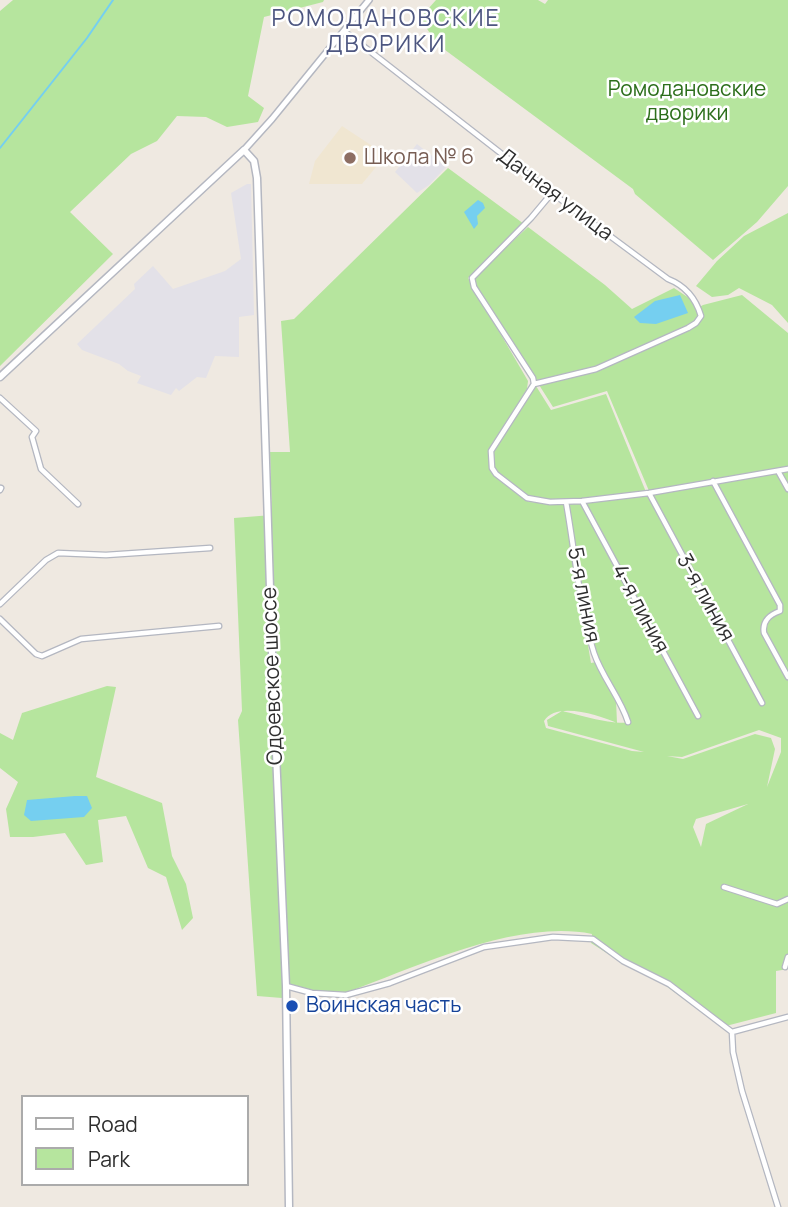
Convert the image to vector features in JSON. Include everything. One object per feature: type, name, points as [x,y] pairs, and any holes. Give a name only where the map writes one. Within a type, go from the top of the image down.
[{"type":"main road","points":[[0,377],[244,150]]},
{"type":"main road","name":"Одоевское шоссе","points":[[244,150],[254,161],[257,178],[273,683],[286,986],[289,1207]]},
{"type":"street","points":[[244,150],[369,0]]},
{"type":"street","name":"Дачная улица","points":[[344,31],[552,193],[694,297],[701,316],[696,323],[596,369],[534,384]]},
{"type":"street","points":[[552,193],[472,278],[474,287],[533,378],[534,384],[491,451],[492,468],[496,474],[527,498],[566,502],[649,493],[788,469]]},
{"type":"street","points":[[0,398],[36,431],[32,437],[41,469],[78,504]]},
{"type":"street","points":[[778,471],[788,489]]},
{"type":"street","points":[[713,481],[780,605],[780,611],[767,618],[763,625],[764,633],[788,677]]},
{"type":"street","name":"3-я линия","points":[[649,493],[762,703]]},
{"type":"street","name":"4-я линия","points":[[582,501],[698,716]]},
{"type":"street","name":"5-я линия","points":[[566,502],[592,648],[628,722]]},
{"type":"street","points":[[0,604],[46,560],[58,553],[106,555],[210,548]]},
{"type":"street","points":[[0,619],[36,654],[42,656],[81,639],[219,626]]},
{"type":"street","points":[[724,887],[777,904],[788,899]]},
{"type":"street","points":[[286,986],[328,995],[346,995],[390,983],[484,947],[553,937],[593,939],[623,961],[669,984],[732,1032],[733,1052],[742,1091],[778,1207]]},
{"type":"street","points":[[785,967],[788,957]]},
{"type":"street","points":[[732,1032],[788,1017]]},
{"type":"shaded area","name":"Школа № 6","points":[[342,126],[386,155],[362,184],[309,184],[315,161]]},
{"type":"shaded area","points":[[417,144],[446,167],[417,193],[395,172]]},
{"type":"shaded area","points":[[251,184],[254,315],[239,317],[239,357],[215,356],[206,378],[197,377],[179,391],[176,388],[171,395],[137,383],[141,376],[119,364],[82,350],[77,344],[135,289],[134,284],[153,266],[173,289],[225,271],[241,259],[231,193]]},
{"type":"green space","points":[[13,0],[324,0],[264,17],[248,96],[264,108],[258,122],[227,127],[206,117],[177,116],[157,141],[131,154],[70,212],[113,254],[0,366],[0,11]]},
{"type":"green space","name":"Ромодановские дворики","points":[[436,0],[538,0],[545,4],[548,0],[788,0],[788,186],[757,222],[713,260],[635,194],[633,189],[437,44],[420,18]]},
{"type":"green space","points":[[448,168],[524,224],[468,278],[528,381],[527,389],[489,452],[489,465],[497,477],[529,502],[564,504],[591,663],[596,662],[616,700],[617,723],[631,722],[596,656],[589,633],[568,504],[788,470],[788,969],[776,971],[776,1013],[722,1027],[662,983],[627,966],[591,943],[592,934],[563,931],[532,933],[468,948],[348,992],[328,994],[282,982],[282,998],[257,996],[238,720],[242,711],[234,518],[272,515],[270,452],[290,452],[281,321],[294,319]],"holes":[[[561,711],[547,720],[548,726],[644,752],[546,728],[544,721],[550,715]],[[563,711],[600,716],[616,723],[588,717]],[[759,730],[781,738],[781,752],[767,787],[775,749],[771,738],[755,734],[683,759],[667,756],[682,757]],[[748,804],[706,824],[701,847],[693,827],[696,819]]]},
{"type":"green space","points":[[788,213],[788,323],[772,305],[739,288],[728,295],[712,297],[696,286],[717,261],[744,236]]},
{"type":"green space","points":[[528,227],[605,285],[632,309],[674,288],[692,300],[696,309],[742,295],[788,333],[788,467],[649,491],[607,391],[553,407],[474,282],[476,275]]},
{"type":"green space","points":[[536,386],[551,410],[606,394],[646,492],[586,500],[554,501],[527,495],[496,472],[494,452],[499,440]]},
{"type":"green space","points":[[107,686],[116,687],[96,777],[162,803],[172,856],[186,884],[193,918],[182,930],[166,877],[148,868],[126,816],[98,820],[103,862],[86,865],[65,833],[10,837],[6,809],[18,782],[0,768],[0,733],[13,740],[22,713]]},
{"type":"water","points":[[478,200],[485,208],[477,216],[478,224],[474,229],[464,212]]},
{"type":"water","points":[[680,295],[688,313],[656,324],[640,323],[634,317],[655,301]]},
{"type":"water","points":[[87,796],[92,808],[84,817],[31,821],[24,815],[27,800]]},
{"type":"waterway","points":[[0,148],[87,38],[113,0]]},
{"type":"place","name":"Школа № 6","points":[[350,158]]},
{"type":"place","name":"Воинская часть","points":[[292,1006]]},
{"type":"district","name":"РОМОДАНОВСКИЕ ДВОРИКИ","points":[[386,33]]}]
